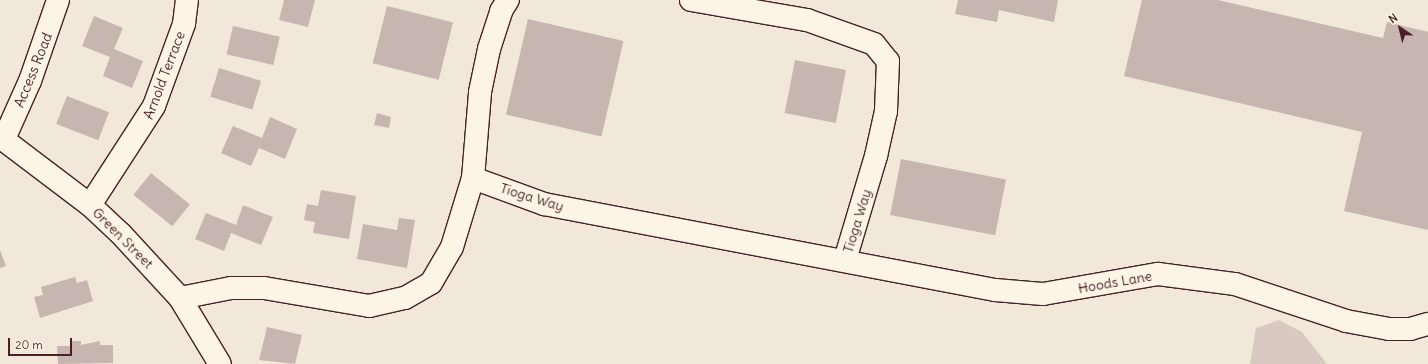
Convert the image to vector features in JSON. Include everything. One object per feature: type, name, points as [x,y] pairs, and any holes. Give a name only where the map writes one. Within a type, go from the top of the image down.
[{"type":"street","name":"Access Road","points":[[2,138],[30,81],[58,0]]},
{"type":"street","name":"Arnold Terrace","points":[[90,205],[154,106],[184,24],[187,0]]},
{"type":"street","points":[[180,298],[231,288],[264,288],[369,306],[405,298],[431,283],[452,246],[473,178],[480,92],[489,49],[501,11],[508,0]]},
{"type":"street","name":"Tioga Way","points":[[473,178],[544,204],[746,245],[845,260],[876,156],[886,111],[888,61],[874,44],[808,20],[691,0]]},
{"type":"street","name":"Green Street","points":[[2,138],[90,205],[180,298],[220,364]]},
{"type":"street","name":"Hoods Lane","points":[[845,260],[995,290],[1043,294],[1158,274],[1198,277],[1235,284],[1346,321],[1389,329],[1410,329],[1428,324]]},
{"type":"shaded area","points":[[1279,320],[1302,332],[1327,364],[1250,364],[1256,328]]},
{"type":"building","points":[[284,0],[315,0],[308,27],[279,20]]},
{"type":"building","points":[[958,0],[1058,0],[1054,22],[999,10],[997,22],[955,14]]},
{"type":"building","points":[[1142,0],[1218,0],[1383,38],[1387,22],[1428,32],[1428,230],[1344,211],[1362,132],[1124,76]]},
{"type":"building","points":[[387,6],[453,22],[439,80],[373,63]]},
{"type":"building","points":[[94,16],[123,28],[114,49],[143,61],[132,88],[103,76],[110,57],[82,46]]},
{"type":"building","points":[[528,19],[623,41],[601,137],[506,114]]},
{"type":"building","points":[[233,26],[280,37],[273,65],[226,54]]},
{"type":"building","points":[[795,60],[846,70],[836,123],[785,113]]},
{"type":"building","points":[[219,68],[261,81],[252,110],[210,97]]},
{"type":"building","points":[[67,96],[109,112],[98,140],[56,124]]},
{"type":"building","points":[[377,113],[391,117],[389,128],[374,125]]},
{"type":"building","points":[[270,117],[297,129],[285,159],[259,148],[251,166],[221,153],[233,126],[262,138]]},
{"type":"building","points":[[901,159],[1006,179],[995,235],[890,215]]},
{"type":"building","points":[[151,173],[190,204],[172,226],[133,195]]},
{"type":"building","points":[[321,190],[356,196],[349,239],[313,233],[315,222],[304,220],[307,204],[318,206]]},
{"type":"building","points":[[243,205],[273,217],[261,245],[231,233],[224,251],[195,239],[206,213],[236,225]]},
{"type":"building","points":[[399,218],[415,220],[407,268],[357,259],[363,224],[397,230]]},
{"type":"building","points":[[0,250],[6,266],[0,268]]},
{"type":"building","points":[[75,277],[77,283],[87,280],[93,301],[40,318],[34,297],[43,295],[41,287]]},
{"type":"building","points":[[267,327],[302,335],[295,364],[259,360]]},
{"type":"building","points":[[70,341],[81,341],[81,345],[100,341],[100,345],[113,345],[113,363],[58,364],[57,346],[70,346]]}]
